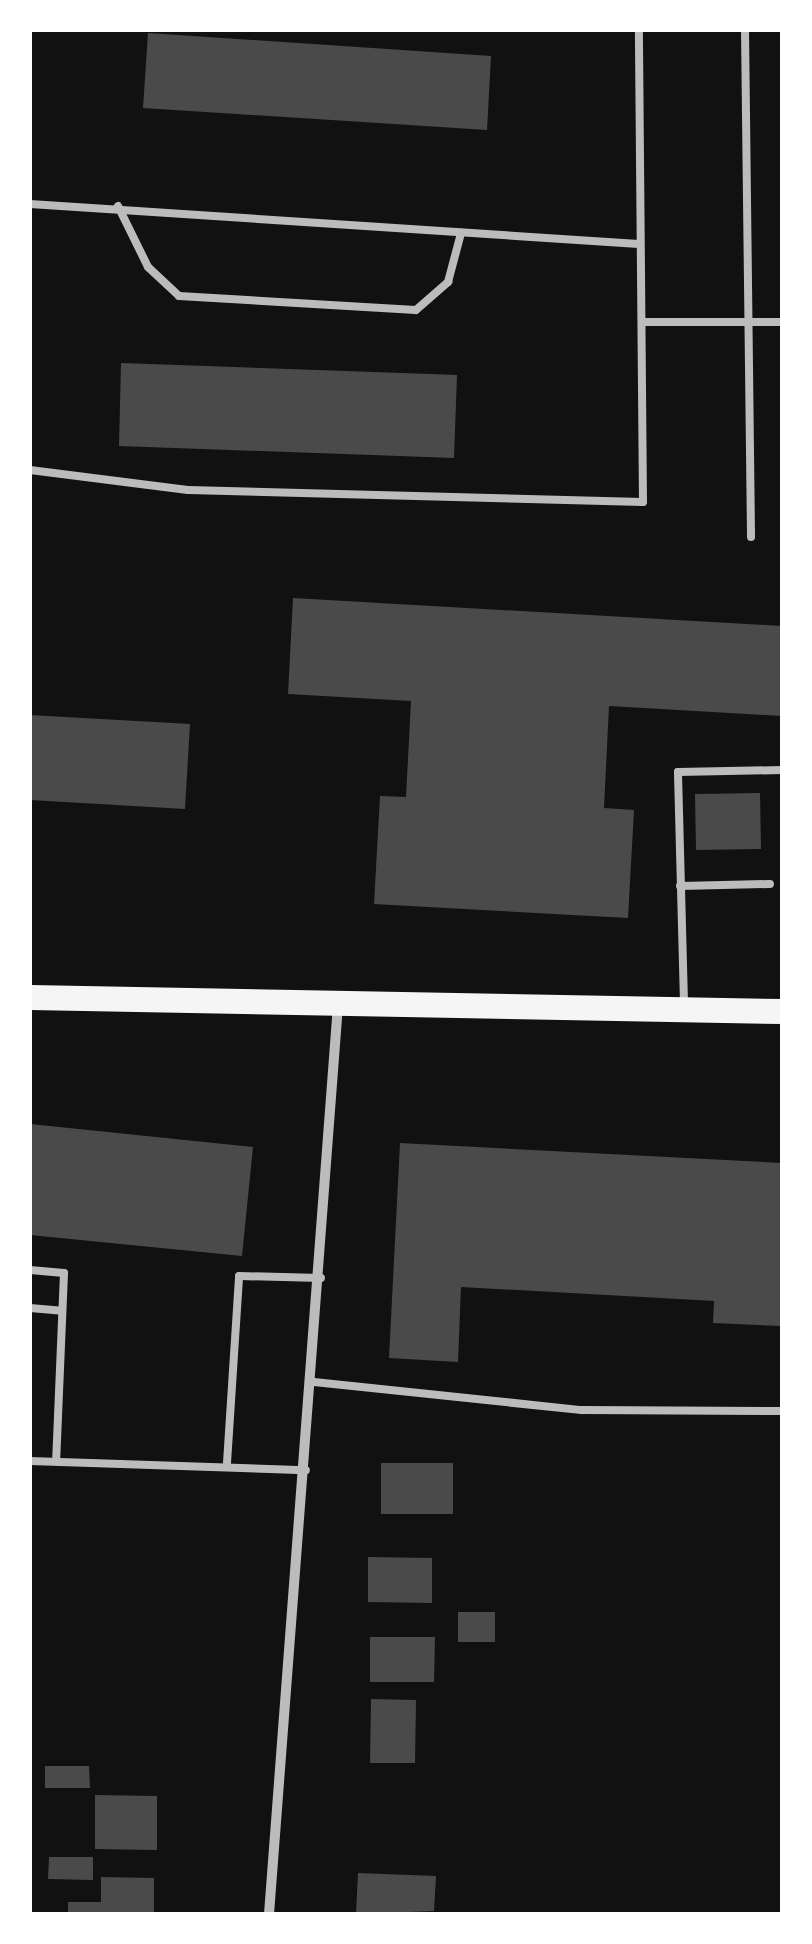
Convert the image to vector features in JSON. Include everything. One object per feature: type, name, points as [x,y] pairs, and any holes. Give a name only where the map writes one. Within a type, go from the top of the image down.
[{"type":"main road","points":[[30,997],[782,1011]]},
{"type":"street","points":[[269,1914],[322,1278],[338,1004]]},
{"type":"lane","points":[[30,470],[188,490],[643,502],[638,30]]},
{"type":"lane","points":[[745,30],[751,538]]},
{"type":"lane","points":[[30,204],[118,206],[640,244]]},
{"type":"lane","points":[[118,206],[148,266],[179,296],[416,310],[448,282],[461,233]]},
{"type":"lane","points":[[642,322],[782,322]]},
{"type":"lane","points":[[684,1010],[678,772],[782,770]]},
{"type":"lane","points":[[680,886],[770,884]]},
{"type":"lane","points":[[30,1270],[64,1273],[56,1462]]},
{"type":"lane","points":[[226,1463],[239,1276],[322,1278]]},
{"type":"lane","points":[[30,1308],[62,1312]]},
{"type":"lane","points":[[314,1382],[582,1410],[782,1412]]},
{"type":"lane","points":[[30,1462],[226,1463],[306,1470]]},
{"type":"building","points":[[148,33],[491,56],[487,130],[143,108]]},
{"type":"building","points":[[121,363],[457,375],[454,458],[119,446]]},
{"type":"building","points":[[293,598],[782,626],[782,716],[609,706],[604,808],[634,810],[628,918],[374,904],[380,796],[406,797],[411,701],[288,694]]},
{"type":"building","points":[[30,715],[190,724],[185,809],[30,800]]},
{"type":"building","points":[[760,793],[761,849],[696,850],[695,794]]},
{"type":"building","points":[[30,1124],[253,1147],[242,1256],[30,1235]]},
{"type":"building","points":[[400,1143],[782,1163],[782,1326],[713,1323],[714,1301],[461,1287],[458,1362],[389,1358]]},
{"type":"building","points":[[381,1463],[453,1463],[453,1514],[381,1514]]},
{"type":"building","points":[[368,1557],[432,1558],[432,1603],[368,1602]]},
{"type":"building","points":[[458,1612],[495,1612],[495,1642],[458,1642]]},
{"type":"building","points":[[370,1637],[435,1637],[434,1682],[370,1682]]},
{"type":"building","points":[[371,1699],[416,1700],[415,1763],[370,1763]]},
{"type":"building","points":[[45,1766],[89,1766],[90,1788],[45,1788]]},
{"type":"building","points":[[95,1795],[157,1796],[157,1850],[95,1849]]},
{"type":"building","points":[[49,1857],[93,1857],[93,1880],[48,1879]]},
{"type":"building","points":[[358,1873],[436,1876],[434,1911],[356,1914]]},
{"type":"building","points":[[101,1877],[154,1878],[154,1914],[68,1914],[68,1902],[101,1902]]}]
